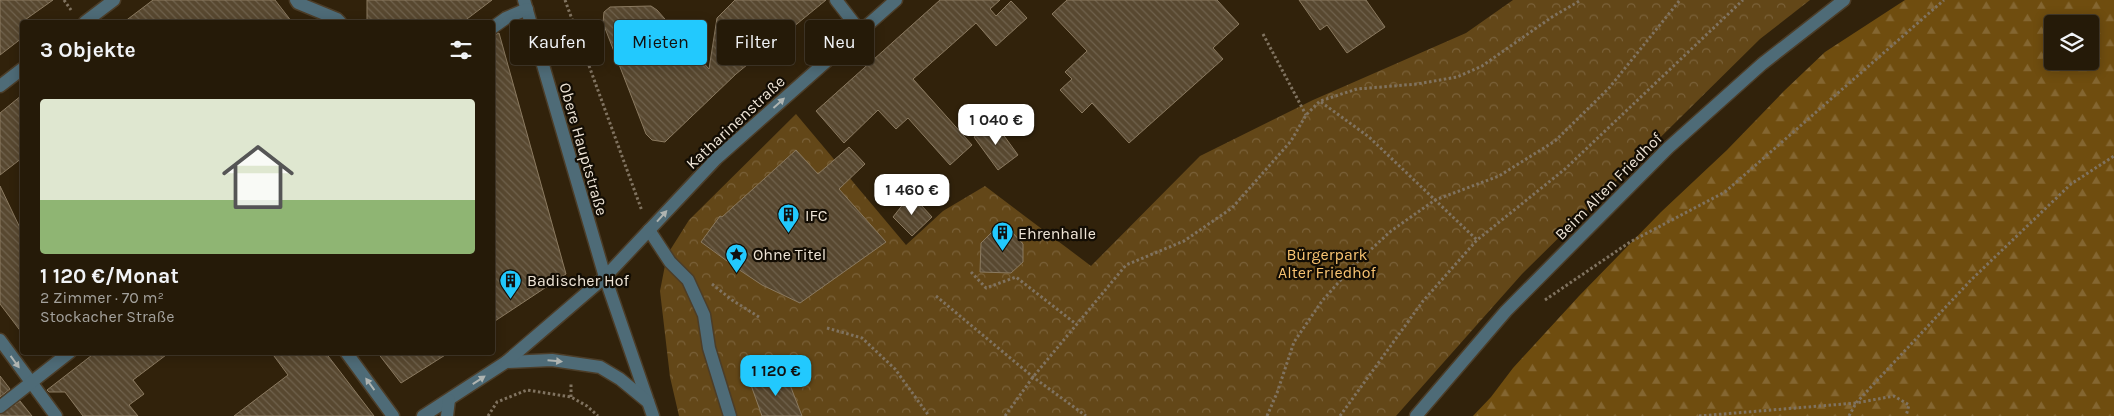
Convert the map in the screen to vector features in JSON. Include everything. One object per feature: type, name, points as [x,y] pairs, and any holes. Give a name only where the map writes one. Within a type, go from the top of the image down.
[{"type":"street","points":[[93,20],[114,0]]},
{"type":"street","points":[[296,0],[298,3],[338,20]]},
{"type":"street","points":[[836,0],[852,20]]},
{"type":"street","name":"Katharinenstraße","points":[[872,20],[896,0]]},
{"type":"street","name":"Beim Alten Friedhof","points":[[1416,416],[1506,311],[1668,148],[1762,64],[1844,0]]},
{"type":"street","points":[[495,26],[525,5]]},
{"type":"street","name":"Obere Hauptstraße","points":[[525,5],[605,277],[653,416]]},
{"type":"street","name":"Katharinenstraße","points":[[423,416],[506,362],[605,277],[716,158],[821,65]]},
{"type":"street","points":[[0,86],[20,71]]},
{"type":"street","points":[[649,230],[670,262],[688,280],[704,315],[709,348],[730,416]]},
{"type":"street","points":[[0,340],[56,416]]},
{"type":"street","points":[[0,407],[66,355]]},
{"type":"street","points":[[348,355],[393,416]]},
{"type":"street","points":[[506,362],[552,360],[600,367],[620,379],[648,402]]},
{"type":"street","points":[[447,416],[449,400]]},
{"type":"path","points":[[565,0],[649,230]]},
{"type":"path","points":[[1005,416],[1033,377],[1126,265],[1184,242],[1232,208],[1291,141],[1306,115],[1320,101],[1358,89],[1417,84],[1457,78],[1482,66],[1552,17],[1581,0]]},
{"type":"path","points":[[1267,416],[1277,393],[1294,342],[1322,302],[1354,265],[1390,231],[1436,200],[1499,176],[1555,141],[1609,88],[1680,0]]},
{"type":"path","points":[[1340,416],[1423,302],[1477,240],[1565,169],[1743,0]]},
{"type":"path","points":[[1541,301],[1549,299],[1630,242],[1725,192],[1944,0]]},
{"type":"path","points":[[1262,34],[1306,115]]},
{"type":"path","points":[[1320,101],[1369,136],[1477,240]]},
{"type":"path","points":[[1849,416],[1856,403],[1971,280],[2071,184],[2114,156]]},
{"type":"path","points":[[971,272],[986,288],[1016,277],[1076,324]]},
{"type":"path","points":[[936,296],[1033,377],[1086,416]]},
{"type":"path","points":[[827,328],[862,338],[896,369],[929,416]]},
{"type":"path","points":[[488,416],[497,402],[527,390],[571,396],[598,416]]},
{"type":"path","points":[[1699,416],[1856,403],[1894,396],[1909,406],[1906,416]]},
{"type":"green space","name":"Bürgerpark Alter Friedhof","points":[[1513,0],[1810,0],[1760,39],[1522,274],[1396,416],[679,416],[670,377],[660,291],[667,255],[689,220],[796,114],[906,245],[943,211],[985,186],[1091,266],[1200,156],[1313,100],[1466,33]]},
{"type":"green space","points":[[1905,0],[2114,0],[2114,416],[1473,416],[1491,397],[1513,368],[1579,296],[1825,52]]},
{"type":"building","points":[[0,0],[53,0],[25,20],[20,20],[20,40],[0,55]]},
{"type":"building","points":[[153,0],[275,0],[290,20],[127,20]]},
{"type":"building","points":[[367,0],[492,0],[466,20],[367,20]]},
{"type":"building","points":[[735,0],[826,0],[795,25],[795,20],[717,20],[717,65],[747,65],[665,142],[652,140],[646,134],[619,65],[705,65],[709,69],[717,18]]},
{"type":"building","points":[[940,0],[1000,0],[990,9],[996,16],[1011,1],[1027,18],[996,46],[976,23],[913,79],[972,145],[950,165],[908,118],[896,129],[878,110],[844,143],[816,111],[867,65],[874,65],[874,59]]},
{"type":"building","points":[[1067,0],[1217,0],[1239,24],[1213,48],[1223,59],[1129,143],[1092,103],[1082,113],[1060,90],[1072,79],[1065,72],[1087,51],[1052,14]]},
{"type":"building","points":[[1299,0],[1366,0],[1385,27],[1347,53],[1327,25],[1320,30]]},
{"type":"building","points":[[651,6],[666,20],[614,20],[614,51],[604,26],[604,12],[610,7]]},
{"type":"building","points":[[499,33],[566,274],[495,321],[495,35]]},
{"type":"building","points":[[20,97],[20,160],[0,175],[0,113]]},
{"type":"building","points":[[994,122],[1018,155],[998,170],[974,137]]},
{"type":"building","name":"IFC","points":[[849,147],[865,164],[839,189],[886,242],[800,303],[762,285],[701,242],[720,216],[722,217],[796,150],[818,174]]},
{"type":"building","points":[[0,186],[20,228],[20,330],[0,304]]},
{"type":"building","points":[[911,194],[932,217],[912,236],[893,217]]},
{"type":"building","name":"Ehrenhalle","points":[[994,230],[1011,231],[1023,244],[1023,262],[1011,273],[980,272],[981,243]]},
{"type":"building","points":[[92,355],[166,355],[133,380],[144,394],[129,405],[138,416],[83,416],[65,392],[49,392],[47,390]]},
{"type":"building","points":[[273,355],[327,355],[374,416],[234,416],[288,375]]},
{"type":"building","points":[[379,355],[445,355],[401,383]]},
{"type":"building","points":[[785,372],[802,416],[762,416],[751,385]]},
{"type":"building","points":[[0,376],[10,389],[0,397]]},
{"type":"building","points":[[20,401],[32,416],[0,416],[0,415]]},
{"type":"place","name":"IFC","points":[[789,234]]},
{"type":"place","name":"Ehrenhalle","points":[[1002,252]]},
{"type":"place","name":"Ohne Titel","points":[[737,273]]},
{"type":"place","name":"Badischer Hof","points":[[511,299]]}]
